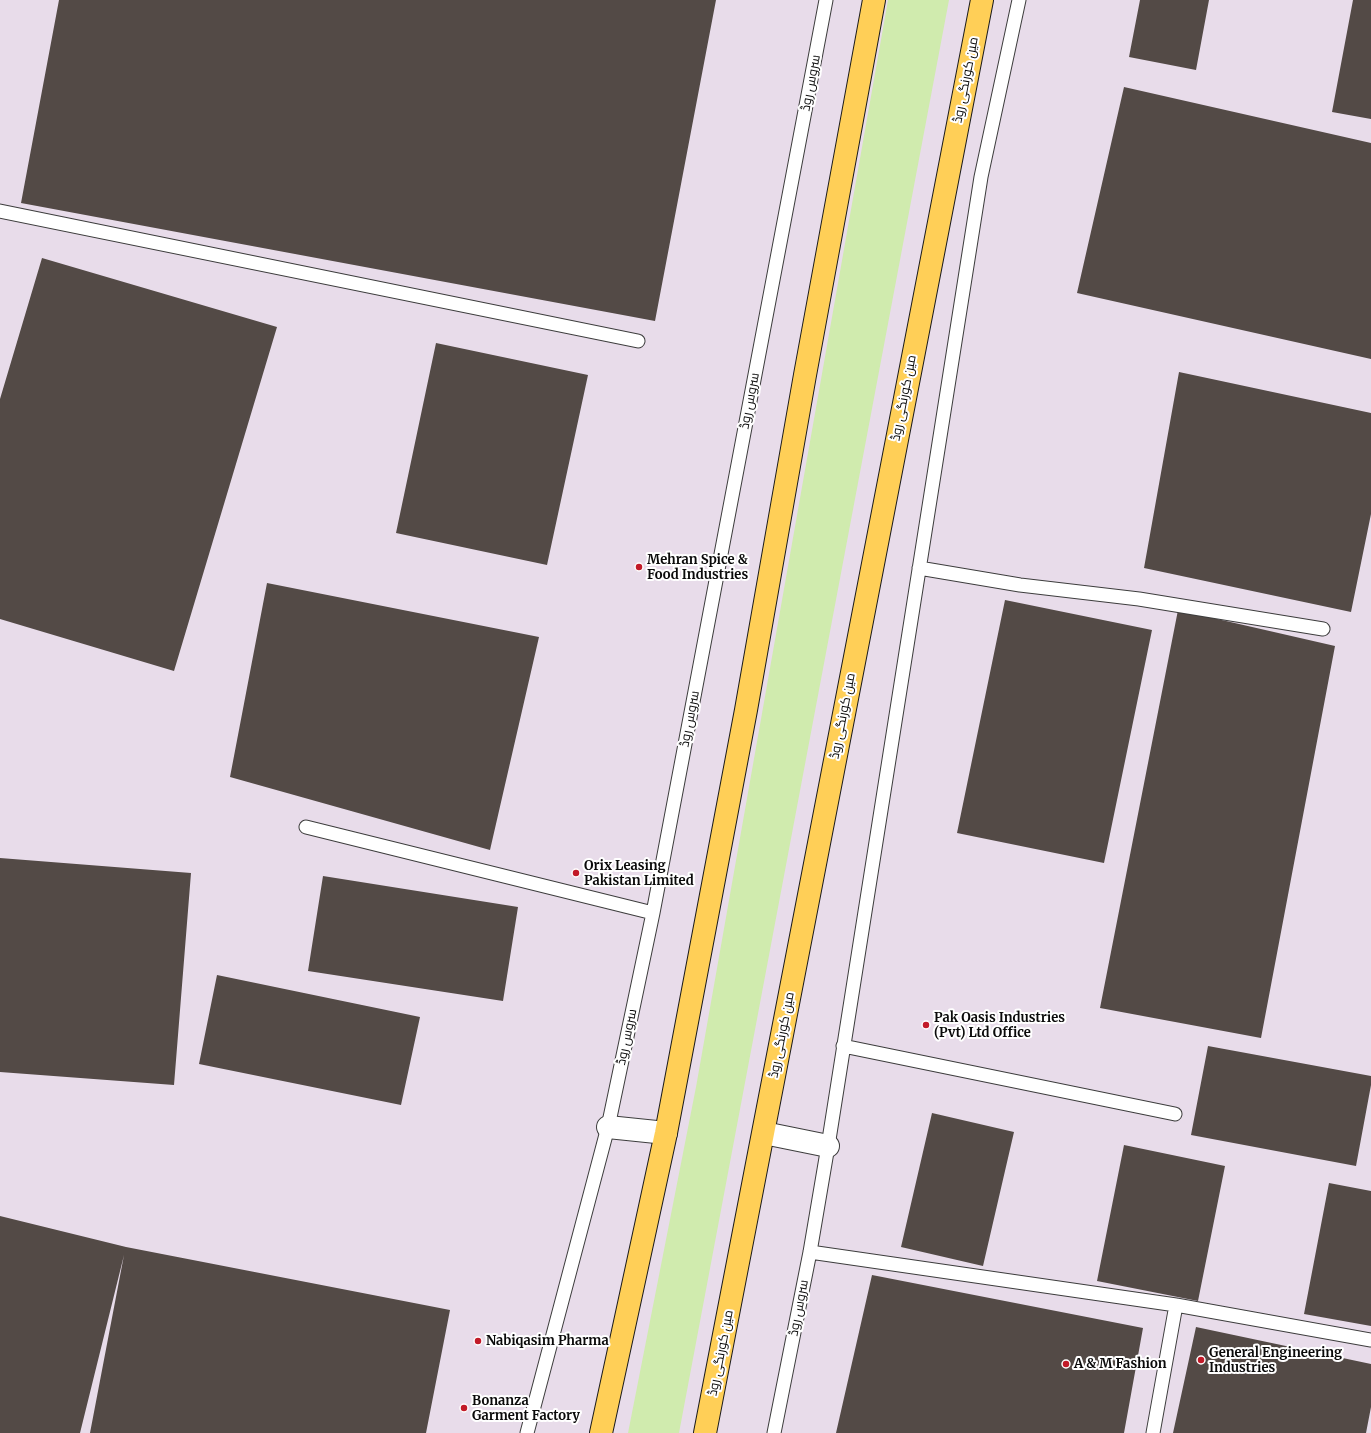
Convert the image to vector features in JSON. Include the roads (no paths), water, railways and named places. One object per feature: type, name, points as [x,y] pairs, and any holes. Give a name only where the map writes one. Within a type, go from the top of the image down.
[{"type":"main road","points":[[601,1433],[666,1133],[746,710],[805,375],[874,0]]},
{"type":"main road","name":"مین کورنگی روڈ","points":[[705,1433],[982,0]]},
{"type":"street","points":[[608,1127],[666,1133]]},
{"type":"street","points":[[764,1134],[828,1146]]},
{"type":"lane","name":"سروس روڈ","points":[[527,1433],[608,1127],[653,913],[826,0]]},
{"type":"lane","name":"سروس روڈ","points":[[774,1433],[810,1252],[828,1146],[981,176],[1019,0]]},
{"type":"lane","points":[[0,212],[638,341]]},
{"type":"lane","points":[[919,568],[1020,586],[1139,599],[1323,629]]},
{"type":"lane","points":[[306,827],[653,913]]},
{"type":"lane","points":[[844,1046],[1175,1114]]},
{"type":"lane","points":[[810,1252],[1176,1305],[1371,1340]]},
{"type":"lane","points":[[1153,1433],[1176,1305]]},
{"type":"place","name":"Mehran Spice & Food Industries","points":[[639,567]]},
{"type":"place","name":"Orix Leasing Pakistan Limited","points":[[576,873]]},
{"type":"place","name":"Pak Oasis Industries (Pvt) Ltd Office","points":[[926,1025]]},
{"type":"place","name":"Nabiqasim Pharma","points":[[478,1341]]},
{"type":"place","name":"General Engineering Industries","points":[[1201,1360]]},
{"type":"place","name":"A & M Fashion","points":[[1066,1364]]},
{"type":"place","name":"Bonanza Garment Factory","points":[[464,1408]]}]
